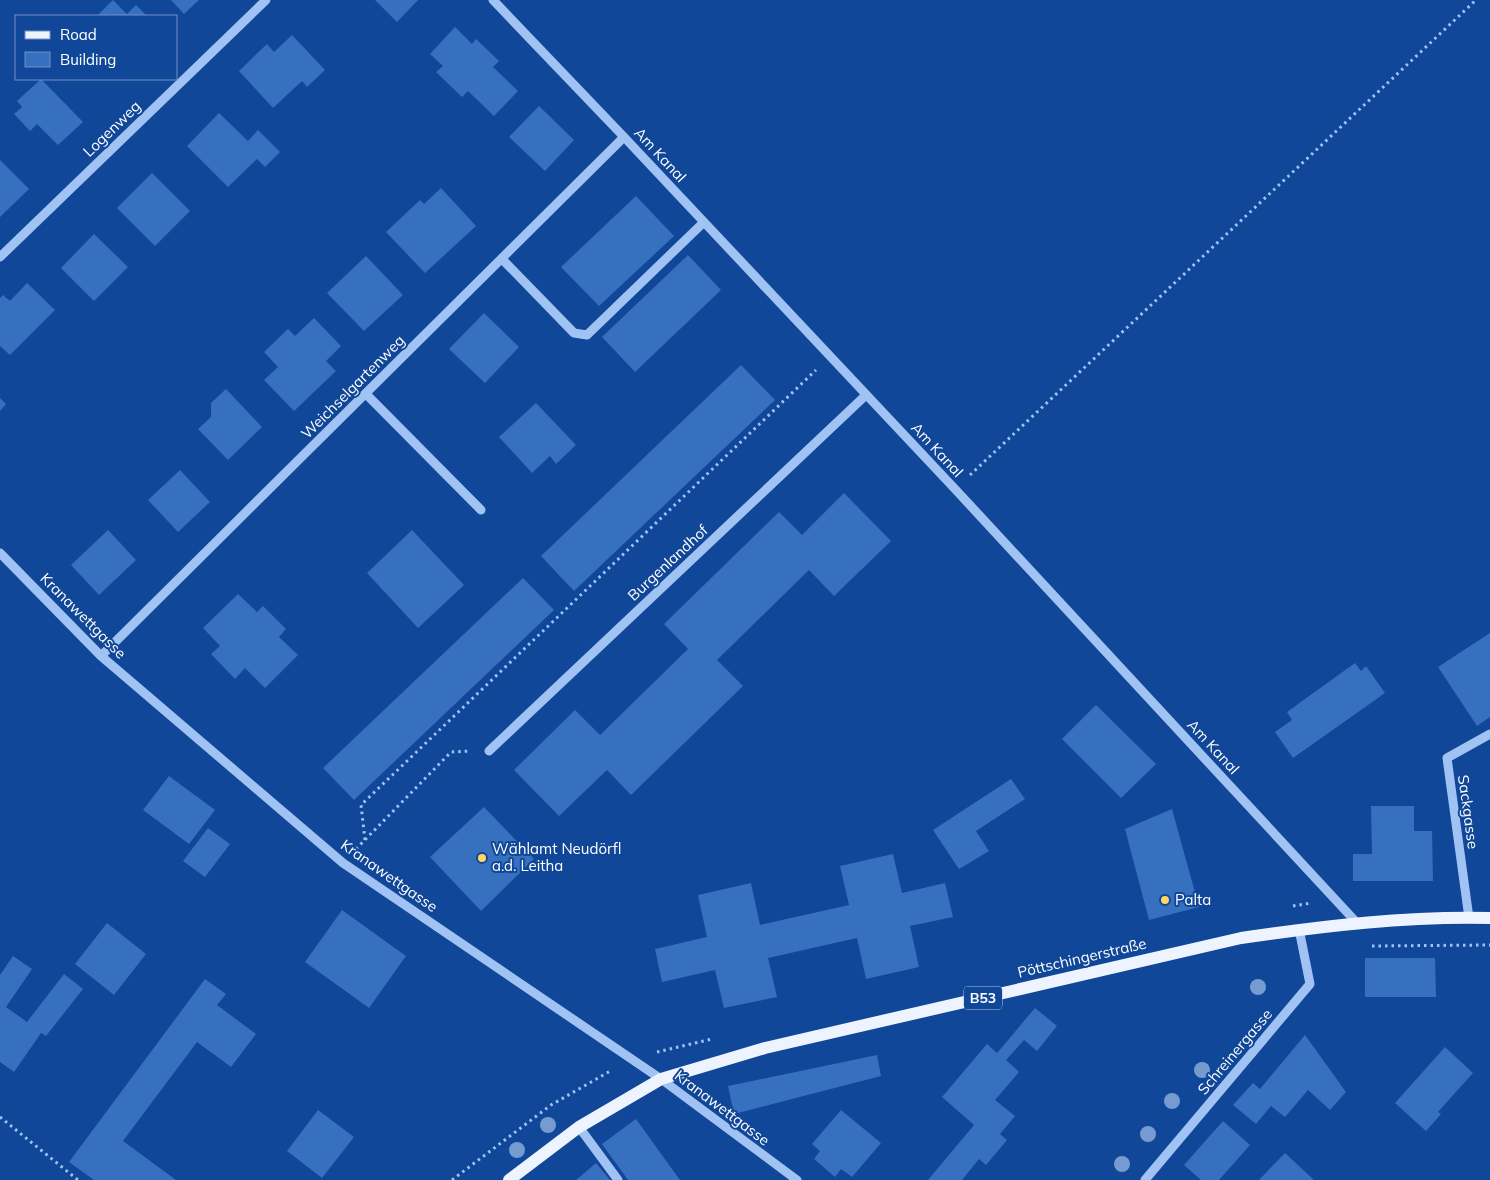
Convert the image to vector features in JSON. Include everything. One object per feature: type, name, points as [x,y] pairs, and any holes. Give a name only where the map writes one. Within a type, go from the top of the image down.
[{"type":"main road","name":"Pöttschingerstraße","points":[[509,1180],[579,1127],[661,1079],[765,1048],[1224,942],[1299,929],[1357,923],[1490,918]]},
{"type":"street","name":"Logenweg","points":[[0,257],[266,0]]},
{"type":"street","name":"Am Kanal","points":[[493,0],[955,489],[1357,923]]},
{"type":"street","name":"Weichselgartenweg","points":[[101,656],[624,137]]},
{"type":"street","points":[[502,259],[574,333],[587,335],[704,222]]},
{"type":"street","points":[[366,394],[481,510]]},
{"type":"street","name":"Burgenlandhof","points":[[489,751],[866,395]]},
{"type":"street","name":"Kranawettgasse","points":[[0,553],[101,656],[343,863],[661,1079],[797,1180]]},
{"type":"street","name":"Sackgasse","points":[[1469,918],[1447,758],[1490,734]]},
{"type":"street","name":"Schreinergasse","points":[[1145,1180],[1310,984],[1299,929]]},
{"type":"street","points":[[579,1127],[618,1180]]},
{"type":"path","points":[[955,489],[1476,0]]},
{"type":"path","points":[[365,840],[361,805],[830,357]]},
{"type":"path","points":[[343,863],[451,752],[489,751]]},
{"type":"path","points":[[1357,923],[1363,946],[1490,945]]},
{"type":"path","points":[[0,1117],[78,1180]]},
{"type":"building","points":[[113,0],[127,14],[136,5],[146,15],[98,15]]},
{"type":"building","points":[[171,0],[199,0],[184,14]]},
{"type":"building","points":[[375,0],[418,0],[397,22]]},
{"type":"building","points":[[455,27],[472,44],[476,39],[499,61],[493,67],[518,91],[494,116],[468,91],[462,97],[436,72],[443,66],[430,54]]},
{"type":"building","points":[[292,35],[325,70],[307,87],[302,81],[273,108],[239,71],[267,44],[274,52]]},
{"type":"building","points":[[42,80],[83,122],[58,145],[37,124],[30,131],[14,114],[22,107],[17,101]]},
{"type":"building","points":[[539,106],[574,140],[545,171],[509,137]]},
{"type":"building","points":[[219,113],[248,141],[258,130],[280,152],[265,167],[257,159],[228,187],[187,146]]},
{"type":"building","points":[[0,160],[29,189],[0,217]]},
{"type":"building","points":[[152,173],[190,211],[155,246],[117,208]]},
{"type":"building","points":[[441,188],[476,226],[425,273],[386,232],[420,200],[424,204]]},
{"type":"building","points":[[636,196],[674,236],[599,306],[561,267]]},
{"type":"building","points":[[94,234],[128,267],[94,301],[61,268]]},
{"type":"building","points":[[688,255],[721,290],[635,372],[602,337]]},
{"type":"building","points":[[366,256],[403,295],[364,331],[327,293]]},
{"type":"building","points":[[27,283],[55,310],[10,355],[0,346],[0,298],[3,295],[10,301]]},
{"type":"building","points":[[484,313],[519,347],[485,383],[449,349]]},
{"type":"building","points":[[314,318],[341,346],[326,361],[336,371],[294,411],[264,380],[278,367],[264,352],[288,329],[295,336]]},
{"type":"building","points":[[741,365],[775,400],[574,591],[541,556]]},
{"type":"building","points":[[226,389],[262,427],[228,460],[198,429],[211,417],[211,403]]},
{"type":"building","points":[[0,398],[6,404],[0,411]]},
{"type":"building","points":[[536,403],[576,445],[556,464],[550,456],[532,473],[499,437]]},
{"type":"building","points":[[180,470],[210,502],[178,532],[148,500]]},
{"type":"building","points":[[844,493],[891,541],[834,596],[809,570],[717,660],[743,686],[631,795],[607,770],[559,816],[514,770],[575,710],[600,735],[688,649],[664,624],[779,512],[802,535]]},
{"type":"building","points":[[108,530],[136,560],[99,595],[71,565]]},
{"type":"building","points":[[412,530],[464,585],[418,628],[367,573]]},
{"type":"building","points":[[523,578],[554,610],[354,800],[323,768]]},
{"type":"building","points":[[238,594],[257,612],[263,606],[286,629],[279,637],[298,655],[265,688],[245,668],[235,679],[211,654],[220,646],[203,628]]},
{"type":"building","points":[[1490,633],[1490,717],[1477,726],[1438,667]]},
{"type":"building","points":[[1355,663],[1361,671],[1366,666],[1385,693],[1293,758],[1275,732],[1292,720],[1287,712]]},
{"type":"building","points":[[1096,705],[1156,764],[1121,798],[1062,739]]},
{"type":"building","points":[[169,776],[215,810],[189,844],[143,810]]},
{"type":"building","points":[[1011,779],[1025,799],[976,831],[989,851],[959,869],[933,830]]},
{"type":"building","points":[[1371,806],[1414,806],[1414,831],[1432,831],[1433,881],[1353,881],[1353,854],[1372,854]]},
{"type":"building","name":"Wählamt Neudörfl a.d. Leitha","points":[[484,807],[534,859],[481,911],[430,857]]},
{"type":"building","points":[[1172,809],[1199,907],[1149,920],[1125,829]]},
{"type":"building","points":[[208,828],[230,844],[205,877],[183,861]]},
{"type":"building","points":[[893,854],[902,893],[945,883],[953,917],[910,926],[919,967],[866,979],[857,938],[768,958],[777,997],[724,1008],[715,970],[662,982],[655,949],[707,937],[698,895],[751,883],[760,925],[849,905],[840,866]]},
{"type":"building","points":[[342,910],[406,956],[369,1008],[305,962]]},
{"type":"building","points":[[107,923],[146,954],[114,995],[75,964]]},
{"type":"building","points":[[13,956],[32,969],[6,1007],[27,1022],[64,974],[83,989],[46,1036],[41,1033],[14,1072],[0,1062],[0,975]]},
{"type":"building","points":[[1365,958],[1435,958],[1436,997],[1365,997]]},
{"type":"building","points":[[205,979],[226,994],[217,1005],[256,1034],[231,1067],[197,1042],[123,1141],[176,1180],[94,1180],[69,1162]]},
{"type":"building","points":[[1035,1008],[1057,1026],[1037,1051],[1024,1040],[1006,1060],[1019,1072],[995,1100],[1015,1116],[1000,1134],[1007,1140],[986,1165],[979,1159],[962,1180],[928,1180],[974,1125],[942,1097],[987,1044],[997,1053]]},
{"type":"building","points":[[1305,1035],[1346,1092],[1330,1110],[1308,1090],[1285,1117],[1271,1106],[1256,1124],[1233,1105],[1253,1083],[1260,1089]]},
{"type":"building","points":[[1445,1047],[1473,1073],[1438,1112],[1441,1114],[1426,1131],[1395,1103]]},
{"type":"building","points":[[877,1055],[881,1076],[734,1114],[728,1086]]},
{"type":"building","points":[[318,1110],[354,1137],[322,1178],[287,1151]]},
{"type":"building","points":[[841,1110],[881,1143],[852,1177],[841,1169],[835,1177],[814,1159],[820,1151],[812,1144]]},
{"type":"building","points":[[636,1119],[680,1180],[628,1180],[602,1144]]},
{"type":"building","points":[[1223,1121],[1250,1145],[1219,1180],[1201,1180],[1184,1165]]},
{"type":"building","points":[[1285,1153],[1314,1180],[1259,1180]]},
{"type":"building","points":[[596,1163],[610,1180],[576,1180]]},
{"type":"place","name":"Wählamt Neudörfl a.d. Leitha","points":[[482,858]]},
{"type":"place","name":"Palta","points":[[1165,900]]}]
